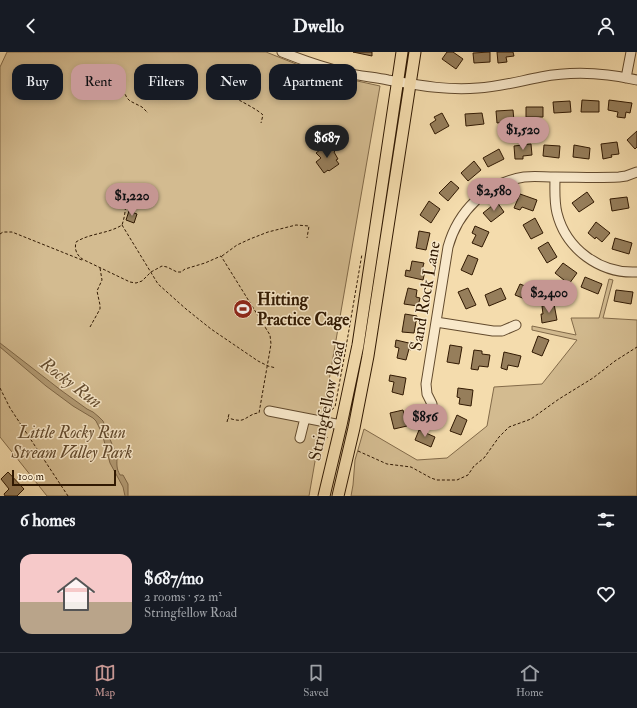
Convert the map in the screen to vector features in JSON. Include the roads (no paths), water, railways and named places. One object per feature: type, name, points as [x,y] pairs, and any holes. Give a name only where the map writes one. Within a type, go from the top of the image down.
[{"type":"main road","name":"Stringfellow Road","points":[[324,496],[358,345],[402,52]]},
{"type":"main road","name":"Stringfellow Road","points":[[338,496],[355,422],[376,312],[415,52]]},
{"type":"street","points":[[282,52],[343,72],[435,88],[464,89],[496,86],[565,74],[589,74],[637,80]]},
{"type":"street","points":[[626,78],[631,52]]},
{"type":"street","name":"Sand Rock Lane","points":[[432,404],[427,394],[426,384],[450,243],[458,223],[468,208],[484,193],[495,186],[526,177],[619,177],[637,172]]},
{"type":"street","points":[[555,177],[557,213],[571,242],[579,251],[596,263],[622,272],[637,272]]},
{"type":"street","points":[[436,322],[493,331],[502,331],[516,325]]},
{"type":"street","points":[[269,411],[341,425]]},
{"type":"street","points":[[300,438],[305,418]]},
{"type":"place","name":"Hitting Practice Cage","points":[[243,309]]},
{"type":"water label","name":"Rocky Run","points":[[71,383]]},
{"type":"park label","name":"Little Rocky Run Stream Valley Park","points":[[72,442]]}]
